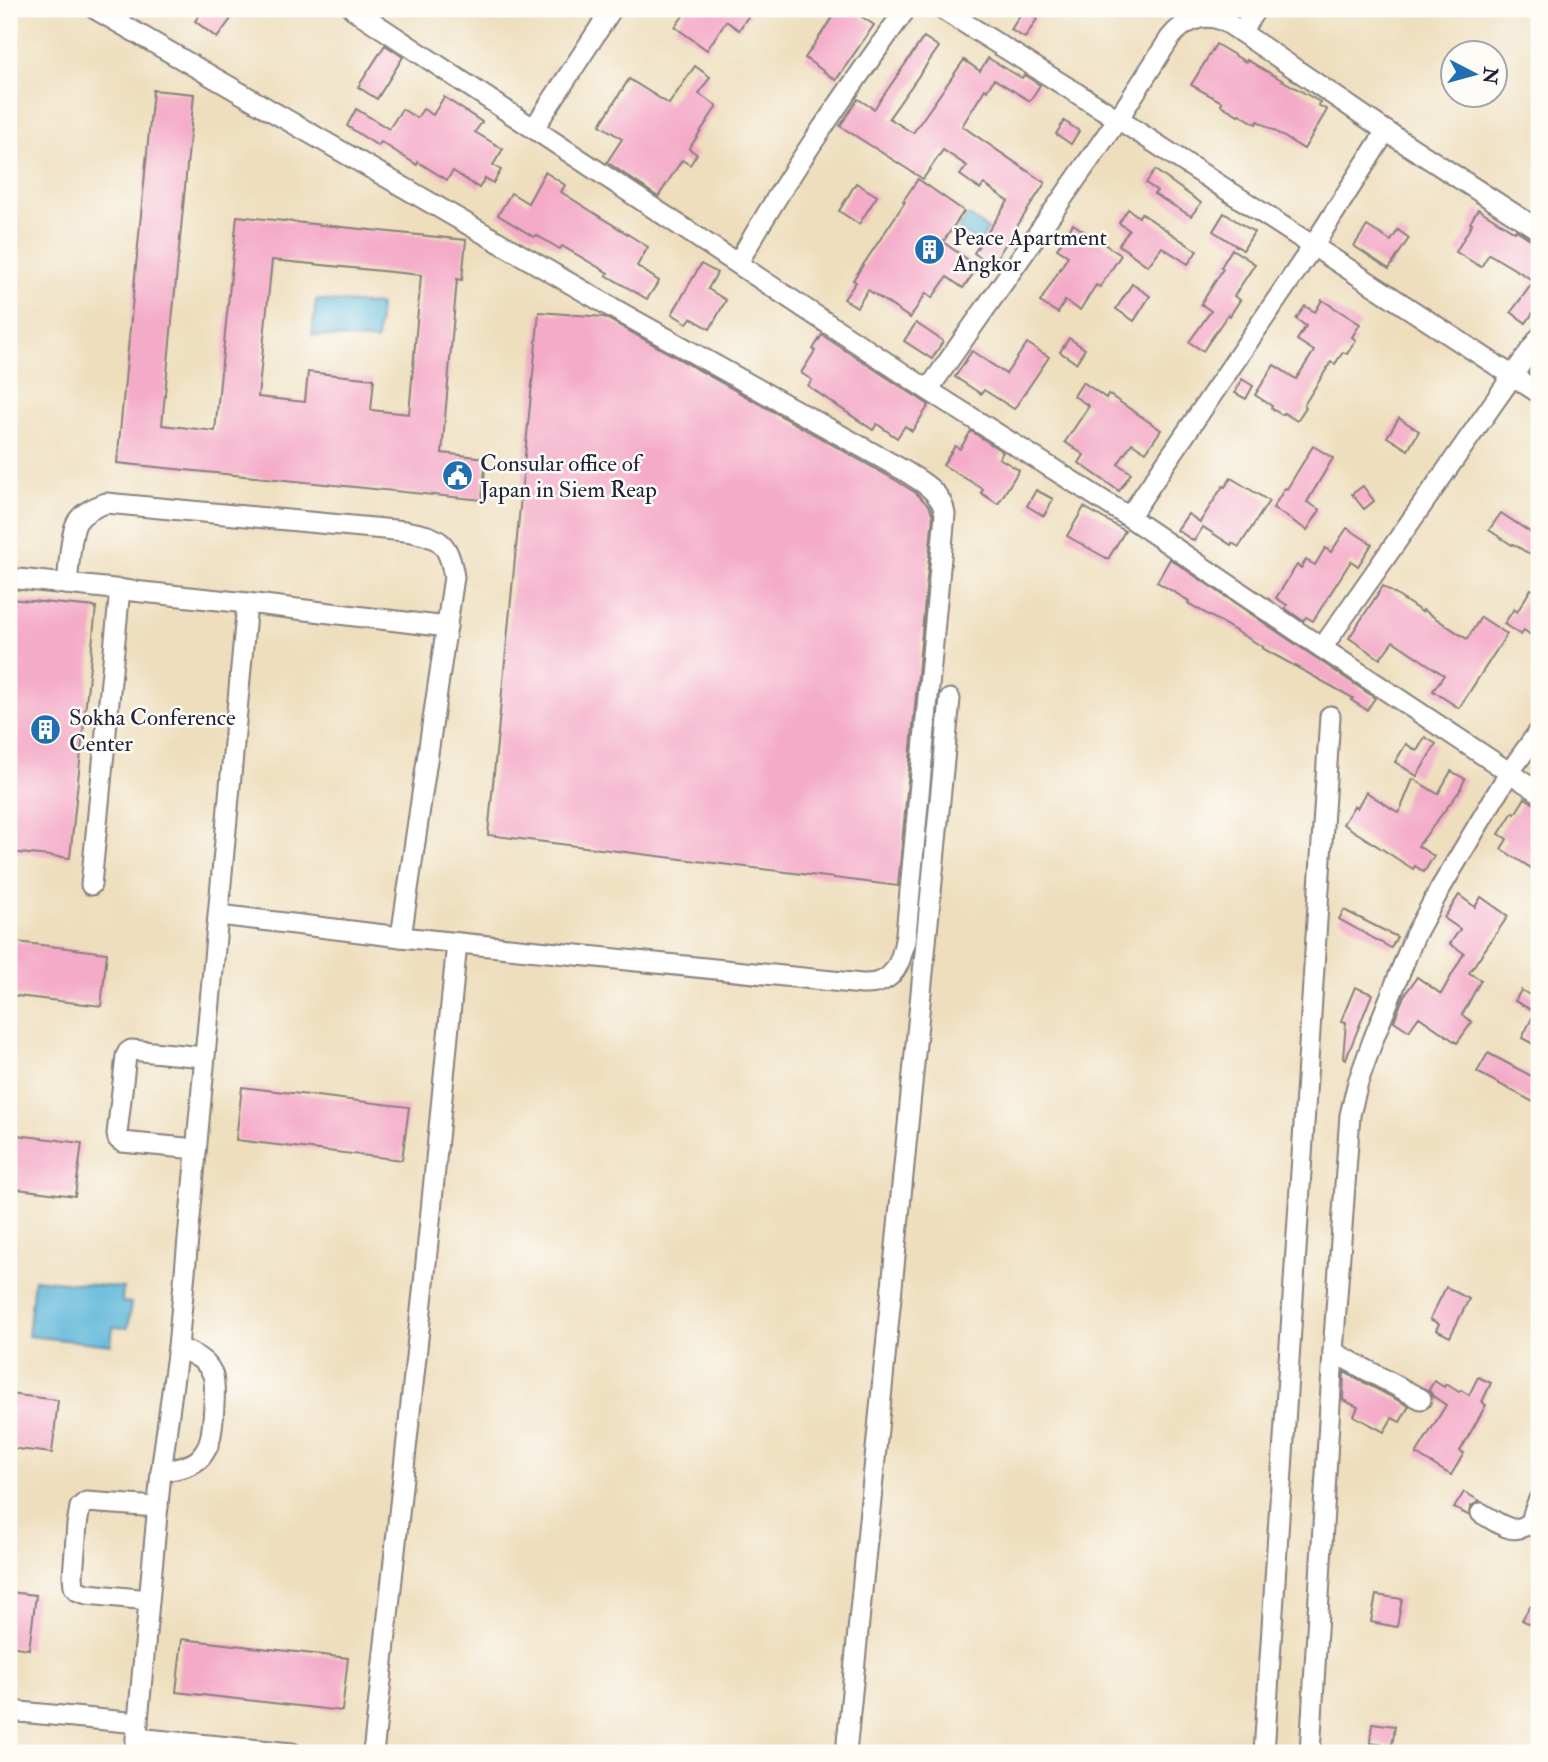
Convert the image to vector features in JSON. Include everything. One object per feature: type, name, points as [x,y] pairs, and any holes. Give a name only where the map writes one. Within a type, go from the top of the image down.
[{"type":"street","points":[[95,9],[625,315],[903,470],[927,485],[944,506],[906,934],[903,952],[893,973],[885,981],[872,985],[401,937],[219,915]]},
{"type":"street","points":[[353,9],[928,390],[1129,517],[1539,792]]},
{"type":"street","points":[[534,128],[612,9]]},
{"type":"street","points":[[738,263],[761,221],[833,111],[906,9]]},
{"type":"street","points":[[942,9],[1118,118],[1539,393]]},
{"type":"street","points":[[1241,32],[1256,9]]},
{"type":"street","points":[[928,390],[1178,28],[1188,22],[1207,18],[1219,19],[1241,32],[1386,131],[1539,230]]},
{"type":"street","points":[[1129,517],[1312,246],[1386,131]]},
{"type":"street","points":[[1322,648],[1539,338]]},
{"type":"street","points":[[67,584],[71,547],[78,522],[91,508],[106,503],[405,531],[428,535],[445,545],[451,558],[454,577],[401,937]]},
{"type":"street","points":[[9,578],[447,627]]},
{"type":"street","points":[[91,885],[120,589]]},
{"type":"street","points":[[136,1738],[161,1472],[178,1347],[247,603]]},
{"type":"street","points":[[846,1753],[950,699]]},
{"type":"street","points":[[1264,1753],[1330,716]]},
{"type":"street","points":[[1310,1753],[1333,1352],[1350,1115],[1373,1040],[1415,935],[1509,773],[1539,731]]},
{"type":"street","points":[[372,1753],[424,1283],[457,943]]},
{"type":"street","points":[[196,1149],[122,1142],[117,1134],[128,1052],[131,1050],[204,1057]]},
{"type":"street","points":[[161,1472],[188,1465],[200,1458],[210,1442],[215,1390],[212,1373],[205,1363],[178,1347]]},
{"type":"street","points":[[1333,1352],[1421,1399]]},
{"type":"street","points":[[1480,1513],[1511,1530],[1536,1526],[1539,1499]]},
{"type":"street","points":[[149,1600],[97,1595],[78,1591],[74,1587],[77,1525],[80,1507],[86,1502],[158,1507]]},
{"type":"street","points":[[9,1711],[136,1738],[292,1753]]},
{"type":"water","points":[[968,215],[988,229],[979,243],[958,229]]},
{"type":"water","points":[[316,300],[380,305],[377,341],[312,335]]},
{"type":"water","points":[[34,1279],[123,1288],[122,1302],[131,1303],[128,1328],[113,1327],[111,1345],[28,1336]]},
{"type":"building","points":[[204,9],[238,9],[217,38],[195,21]]},
{"type":"building","points":[[688,9],[753,9],[739,30],[726,21],[707,50],[675,27]]},
{"type":"building","points":[[838,9],[850,9],[874,25],[836,80],[805,58]]},
{"type":"building","points":[[1023,10],[1037,19],[1025,38],[1011,30]]},
{"type":"building","points":[[924,37],[939,47],[889,118],[913,133],[964,60],[980,71],[988,58],[1040,85],[1030,101],[994,79],[962,126],[1045,183],[992,265],[974,253],[1008,201],[984,184],[980,189],[960,175],[967,166],[943,150],[923,179],[840,126],[858,99],[874,109]]},
{"type":"building","points":[[1216,44],[1320,102],[1318,105],[1327,110],[1304,149],[1258,121],[1256,124],[1238,115],[1221,105],[1222,102],[1191,85]]},
{"type":"building","points":[[385,45],[403,57],[377,99],[358,87]]},
{"type":"building","points":[[695,66],[710,77],[699,94],[717,106],[689,149],[697,154],[690,165],[682,160],[658,197],[607,162],[622,139],[600,125],[629,79],[669,104]]},
{"type":"building","points":[[153,90],[194,94],[162,425],[215,431],[237,216],[466,240],[462,280],[457,279],[442,453],[486,458],[482,500],[117,463]],"holes":[[[272,260],[421,275],[409,414],[371,410],[374,379],[308,372],[305,402],[258,397]]]},
{"type":"building","points":[[444,97],[482,122],[475,132],[503,149],[493,165],[501,170],[493,183],[485,178],[479,188],[453,171],[447,180],[381,142],[378,146],[347,126],[356,109],[389,129],[402,109],[417,118],[423,109],[433,115]]},
{"type":"building","points":[[1064,121],[1079,131],[1071,144],[1056,134]]},
{"type":"building","points":[[1155,170],[1201,203],[1191,216],[1154,194],[1157,191],[1146,183]]},
{"type":"building","points":[[545,172],[565,185],[561,192],[648,247],[637,266],[659,281],[647,299],[562,246],[560,249],[536,235],[534,237],[498,215],[511,193],[528,203]]},
{"type":"building","points":[[918,179],[964,211],[943,242],[978,267],[963,288],[947,277],[932,298],[926,293],[910,318],[868,290],[857,307],[844,299],[856,282],[853,280]]},
{"type":"building","points":[[856,183],[877,196],[859,224],[839,211]]},
{"type":"building","points":[[1128,209],[1139,217],[1141,213],[1197,251],[1188,264],[1162,247],[1148,266],[1119,245],[1129,230],[1119,223]]},
{"type":"building","points":[[1478,209],[1515,232],[1516,230],[1539,242],[1539,304],[1526,323],[1511,312],[1534,281],[1489,254],[1481,267],[1456,252]]},
{"type":"building","points":[[1224,213],[1254,232],[1243,250],[1213,231]]},
{"type":"building","points":[[1073,224],[1121,255],[1100,287],[1096,285],[1080,310],[1065,301],[1058,313],[1040,302],[1068,256],[1057,249]]},
{"type":"building","points":[[1367,226],[1391,241],[1398,230],[1409,238],[1389,269],[1354,246]]},
{"type":"building","points":[[1232,249],[1255,264],[1234,296],[1240,300],[1203,351],[1189,342],[1211,311],[1201,304]]},
{"type":"building","points":[[701,264],[717,273],[708,289],[726,300],[710,329],[691,318],[687,323],[672,314]]},
{"type":"building","points":[[1132,284],[1150,296],[1134,321],[1116,309]]},
{"type":"building","points":[[1322,300],[1360,324],[1352,337],[1356,340],[1347,354],[1343,352],[1335,364],[1331,362],[1297,421],[1284,413],[1282,415],[1255,395],[1274,365],[1296,379],[1314,351],[1297,340],[1306,326],[1296,319],[1305,306],[1315,312]]},
{"type":"building","points":[[539,312],[604,317],[897,481],[916,493],[929,506],[933,515],[898,886],[488,835]]},
{"type":"building","points":[[916,323],[943,341],[932,359],[904,341]]},
{"type":"building","points":[[822,335],[929,405],[912,431],[905,426],[897,438],[877,424],[873,430],[808,386],[812,380],[801,373]]},
{"type":"building","points":[[1069,338],[1085,349],[1076,363],[1060,352]]},
{"type":"building","points":[[1027,343],[1049,357],[1014,409],[984,390],[981,394],[955,377],[972,351],[1006,374]]},
{"type":"building","points":[[1242,379],[1253,386],[1246,399],[1235,393]]},
{"type":"building","points":[[1083,382],[1106,398],[1108,394],[1161,430],[1146,452],[1132,443],[1118,464],[1131,473],[1119,491],[1079,463],[1084,455],[1065,442],[1089,406],[1074,396]]},
{"type":"building","points":[[1399,418],[1419,431],[1408,450],[1387,437]]},
{"type":"building","points":[[971,431],[1003,452],[999,458],[1019,470],[998,504],[981,493],[983,489],[943,465],[955,446],[960,449]]},
{"type":"building","points":[[1313,446],[1333,458],[1307,502],[1320,510],[1307,530],[1273,508]]},
{"type":"building","points":[[1231,478],[1269,501],[1239,547],[1232,543],[1231,545],[1203,527],[1194,541],[1177,530],[1188,514],[1200,522]]},
{"type":"building","points":[[1363,486],[1374,501],[1364,509],[1352,494]]},
{"type":"building","points":[[1036,490],[1053,499],[1044,516],[1027,506]]},
{"type":"building","points":[[1084,507],[1125,531],[1108,559],[1067,536]]},
{"type":"building","points":[[1501,513],[1539,538],[1539,560],[1489,530]]},
{"type":"building","points":[[1347,528],[1372,544],[1358,566],[1351,561],[1313,621],[1306,617],[1303,621],[1276,598],[1297,565],[1301,568],[1306,560],[1315,565],[1325,548],[1331,552]]},
{"type":"building","points":[[1170,559],[1375,698],[1367,710],[1351,700],[1353,698],[1262,648],[1157,582]]},
{"type":"building","points":[[1383,586],[1467,639],[1481,617],[1507,634],[1459,708],[1433,691],[1444,675],[1393,641],[1380,659],[1349,638]]},
{"type":"building","points":[[1531,589],[1539,594],[1539,623],[1531,635],[1524,630],[1521,635],[1504,624],[1514,609],[1517,612]]},
{"type":"building","name":"Sokha Conference Center","points":[[9,599],[96,607],[70,858],[9,852]]},
{"type":"building","points":[[1425,737],[1436,744],[1417,776],[1395,762],[1406,744],[1417,751]]},
{"type":"building","points":[[1451,771],[1465,779],[1461,789],[1418,846],[1434,856],[1424,872],[1415,866],[1413,869],[1343,824],[1366,792],[1399,813],[1413,779],[1438,794]]},
{"type":"building","points":[[1525,798],[1539,804],[1539,873],[1501,849],[1507,839],[1499,834]]},
{"type":"building","points":[[1459,895],[1475,907],[1481,897],[1508,916],[1469,973],[1481,980],[1462,1015],[1472,1022],[1457,1043],[1419,1017],[1409,1031],[1394,1021],[1404,996],[1417,977],[1441,994],[1464,953],[1450,944],[1460,929],[1444,918]]},
{"type":"building","points":[[1344,910],[1397,937],[1391,948],[1339,919]]},
{"type":"building","points":[[9,941],[107,953],[101,1006],[9,995]]},
{"type":"building","points":[[1355,987],[1372,994],[1346,1059],[1343,1058],[1346,1022],[1341,1021]]},
{"type":"building","points":[[1521,990],[1539,1000],[1539,1047],[1522,1038],[1535,1012],[1515,1001]]},
{"type":"building","points":[[1488,1053],[1539,1080],[1539,1105],[1477,1072]]},
{"type":"building","points":[[242,1087],[409,1107],[402,1160],[236,1140]]},
{"type":"building","points":[[9,1134],[82,1143],[75,1196],[9,1188]]},
{"type":"building","points":[[1446,1287],[1469,1299],[1450,1337],[1436,1330],[1439,1324],[1430,1319]]},
{"type":"building","points":[[1344,1372],[1409,1406],[1400,1422],[1392,1418],[1384,1432],[1354,1416],[1358,1407],[1343,1400]]},
{"type":"building","points":[[1478,1377],[1491,1383],[1482,1402],[1486,1405],[1460,1451],[1464,1453],[1451,1475],[1416,1454],[1446,1405],[1429,1390],[1434,1381],[1469,1395]]},
{"type":"building","points":[[9,1394],[58,1400],[52,1453],[9,1448]]},
{"type":"building","points":[[1464,1492],[1480,1501],[1471,1506],[1470,1516],[1454,1508]]},
{"type":"building","points":[[9,1592],[36,1595],[29,1649],[9,1646]]},
{"type":"building","points":[[1376,1595],[1402,1599],[1397,1627],[1371,1622]]},
{"type":"building","points":[[1530,1606],[1539,1611],[1539,1630],[1522,1620]]},
{"type":"building","points":[[182,1639],[348,1658],[342,1711],[176,1692]]},
{"type":"building","points":[[1372,1723],[1395,1726],[1392,1746],[1370,1743]]},
{"type":"place","name":"Peace Apartment Angkor","points":[[930,250]]},
{"type":"place","name":"Consular office of Japan in Siem Reap","points":[[457,476]]},
{"type":"place","name":"Sokha Conference Center","points":[[46,730]]}]
